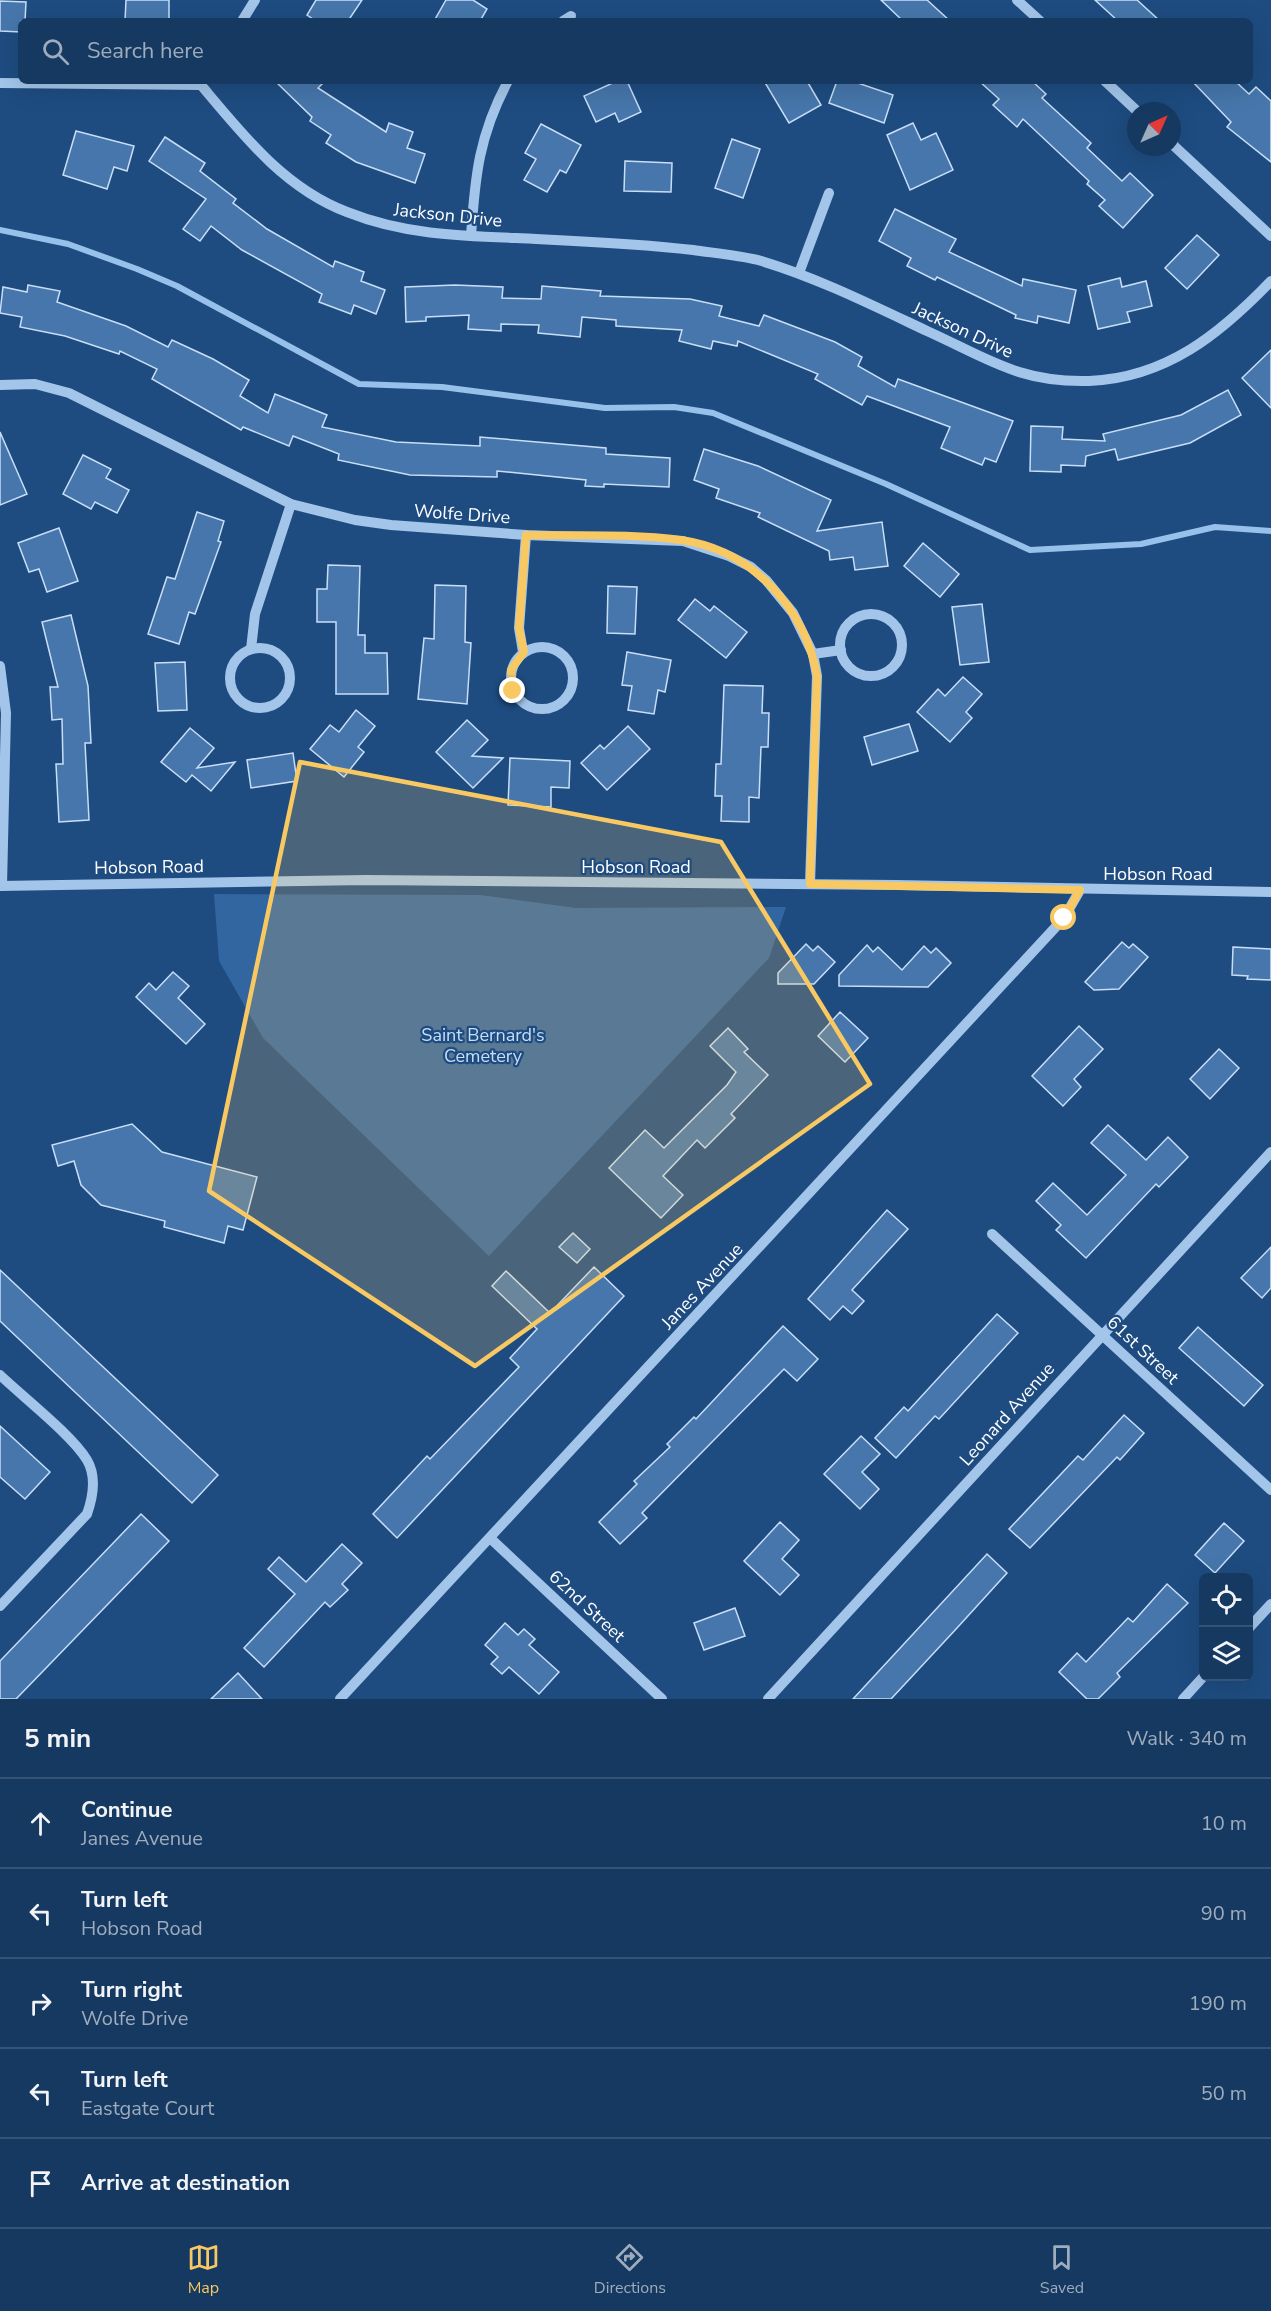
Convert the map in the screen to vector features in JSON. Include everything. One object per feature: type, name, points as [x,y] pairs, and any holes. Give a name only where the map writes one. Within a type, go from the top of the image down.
[{"type":"street","points":[[244,18],[255,0]]},
{"type":"street","points":[[1017,0],[1037,18]]},
{"type":"street","name":"Jackson Drive","points":[[0,83],[18,83]]},
{"type":"street","name":"Jackson Drive","points":[[204,84],[247,140],[299,187],[324,203],[374,223],[401,229],[471,236],[664,246],[754,259],[799,273],[931,332],[991,363],[1017,372],[1054,380],[1089,381],[1136,374],[1166,363],[1195,348],[1239,315],[1271,281]]},
{"type":"street","points":[[471,236],[479,155],[486,126],[507,84]]},
{"type":"street","points":[[1108,84],[1127,102]]},
{"type":"street","points":[[1181,152],[1271,236]]},
{"type":"street","points":[[799,273],[829,193]]},
{"type":"street","name":"Wolfe Drive","points":[[0,385],[35,384],[69,393],[291,504],[356,520],[391,525],[526,535],[683,541],[729,556],[751,567],[777,592],[793,613],[813,654],[817,676],[810,884]]},
{"type":"street","points":[[251,649],[271,650],[279,656],[289,672],[286,691],[273,705],[264,708],[254,707],[237,698],[230,679],[235,661],[251,649],[255,614],[291,504]]},
{"type":"street","points":[[524,652],[544,647],[555,650],[570,664],[573,683],[570,693],[556,707],[547,710],[527,706],[513,691],[511,670],[524,652],[519,628],[526,535]]},
{"type":"street","points":[[864,615],[884,617],[893,623],[902,640],[902,650],[893,667],[876,676],[856,672],[849,666],[841,650],[842,636],[846,627],[864,615]]},
{"type":"street","points":[[813,654],[841,650]]},
{"type":"street","points":[[0,666],[6,713],[1,886]]},
{"type":"street","name":"Hobson Road","points":[[1,886],[366,880],[810,884],[1271,892]]},
{"type":"street","name":"Janes Avenue","points":[[340,1699],[1064,918],[1080,890]]},
{"type":"street","name":"Leonard Avenue","points":[[768,1699],[1271,1152]]},
{"type":"street","name":"61st Street","points":[[993,1234],[1271,1490]]},
{"type":"street","points":[[0,1375],[73,1443],[87,1461],[94,1481],[93,1499],[87,1514],[0,1606]]},
{"type":"street","name":"62nd Street","points":[[490,1538],[662,1699]]},
{"type":"street","points":[[1250,1627],[1271,1604]]},
{"type":"street","points":[[1184,1699],[1200,1681]]},
{"type":"highlighted area","points":[[300,762],[721,842],[870,1084],[475,1366],[209,1191]]},
{"type":"green space","name":"Saint Bernard's Cemetery","points":[[214,894],[480,895],[576,908],[786,907],[769,958],[489,1256],[263,1038],[219,961]]},
{"type":"building","points":[[126,0],[169,0],[169,18],[125,18]]},
{"type":"building","points":[[316,0],[362,0],[350,18],[312,18],[307,15]]},
{"type":"building","points":[[446,0],[473,0],[487,9],[482,18],[436,18]]},
{"type":"building","points":[[881,0],[927,0],[947,18],[900,18]]},
{"type":"building","points":[[1095,0],[1137,0],[1157,18],[1115,18]]},
{"type":"building","points":[[0,1],[26,2],[25,18],[18,18],[18,32],[0,31]]},
{"type":"building","points":[[278,84],[322,84],[318,88],[386,132],[389,123],[413,132],[407,148],[425,154],[415,183],[356,162],[326,143],[331,135],[310,121],[312,117]]},
{"type":"building","points":[[610,84],[628,84],[641,112],[619,122],[615,113],[596,122],[584,96]]},
{"type":"building","points":[[766,84],[809,84],[821,105],[789,123]]},
{"type":"building","points":[[836,84],[861,84],[893,95],[884,123],[829,103]]},
{"type":"building","points":[[982,84],[1035,84],[1046,94],[1042,98],[1091,143],[1087,148],[1122,181],[1130,173],[1153,195],[1123,228],[1099,206],[1105,200],[1087,184],[1089,181],[1023,119],[1017,127],[993,105],[999,99]]},
{"type":"building","points":[[1195,84],[1238,84],[1249,94],[1256,87],[1271,101],[1271,162],[1227,127],[1231,122]]},
{"type":"building","points":[[913,123],[921,140],[936,133],[953,170],[910,190],[887,135]]},
{"type":"building","points":[[541,124],[581,145],[566,173],[560,170],[547,192],[524,180],[536,159],[525,153]]},
{"type":"building","points":[[76,131],[134,146],[127,171],[114,167],[107,189],[63,175]]},
{"type":"building","points":[[165,137],[205,163],[200,171],[236,199],[233,203],[267,229],[333,267],[335,261],[364,272],[361,281],[385,290],[376,314],[354,305],[351,314],[319,302],[322,294],[242,250],[211,226],[200,241],[183,229],[206,199],[149,161]]},
{"type":"building","points":[[732,139],[760,149],[743,198],[715,188]]},
{"type":"building","points":[[625,161],[672,163],[671,192],[624,191]]},
{"type":"building","points":[[895,209],[956,239],[949,252],[1022,286],[1023,279],[1076,290],[1069,323],[1038,316],[1037,323],[1015,318],[1016,315],[937,277],[935,280],[907,266],[911,258],[879,241]]},
{"type":"building","points":[[1197,235],[1219,255],[1187,289],[1165,268]]},
{"type":"building","points":[[1120,278],[1122,287],[1146,281],[1152,306],[1127,312],[1130,322],[1098,329],[1088,286]]},
{"type":"building","points":[[28,285],[60,291],[57,302],[126,326],[168,347],[172,340],[213,359],[249,380],[240,396],[268,413],[275,394],[327,415],[322,427],[396,442],[480,446],[480,437],[606,448],[606,454],[670,458],[669,487],[604,484],[604,487],[585,486],[586,480],[497,471],[497,477],[410,475],[338,460],[339,454],[293,436],[289,446],[243,427],[241,430],[152,379],[157,369],[120,351],[119,354],[65,336],[20,327],[22,317],[0,313],[3,287],[27,292]]},
{"type":"building","points":[[455,285],[503,287],[502,298],[541,299],[542,286],[601,291],[600,296],[690,299],[722,306],[719,316],[759,326],[764,315],[835,342],[862,357],[858,366],[895,387],[898,379],[1013,421],[996,462],[985,458],[982,465],[941,448],[950,427],[867,396],[862,405],[815,379],[818,374],[738,341],[737,346],[713,341],[711,349],[679,341],[682,330],[616,326],[616,320],[582,317],[580,337],[538,333],[539,325],[501,324],[501,331],[468,329],[469,315],[426,317],[426,321],[406,322],[405,287]]},
{"type":"building","points":[[1271,350],[1271,408],[1242,378]]},
{"type":"building","points":[[1228,390],[1241,415],[1190,443],[1118,460],[1115,449],[1086,456],[1085,466],[1061,465],[1061,472],[1030,471],[1031,426],[1063,427],[1062,439],[1105,441],[1103,434],[1181,415]]},
{"type":"building","points":[[0,432],[27,494],[0,505]]},
{"type":"building","points":[[704,449],[758,466],[831,500],[817,531],[882,522],[888,566],[855,570],[853,557],[830,560],[829,551],[758,517],[760,513],[716,498],[719,489],[694,480]]},
{"type":"building","points":[[83,455],[111,469],[106,478],[129,490],[117,513],[95,502],[91,509],[63,494]]},
{"type":"building","points":[[197,512],[224,521],[218,541],[221,542],[195,614],[189,612],[179,644],[148,634],[167,577],[175,579]]},
{"type":"building","points":[[59,528],[78,581],[47,592],[39,569],[29,572],[18,543]]},
{"type":"building","points":[[923,543],[959,574],[940,597],[904,566]]},
{"type":"building","points":[[328,565],[360,566],[358,635],[365,635],[365,653],[387,653],[388,694],[336,694],[336,622],[317,622],[317,589],[327,589]]},
{"type":"building","points":[[435,585],[466,586],[465,642],[471,643],[467,704],[418,699],[424,638],[434,639]]},
{"type":"building","points":[[608,586],[637,587],[635,634],[607,633]]},
{"type":"building","points":[[695,599],[710,611],[714,606],[747,632],[726,658],[678,620]]},
{"type":"building","points":[[982,604],[989,662],[960,665],[952,607]]},
{"type":"building","points":[[71,615],[88,686],[91,743],[85,743],[89,820],[59,822],[56,764],[63,764],[62,719],[52,720],[50,687],[58,687],[42,622]]},
{"type":"building","points":[[627,652],[671,660],[665,692],[658,690],[654,714],[628,710],[632,686],[622,685]]},
{"type":"building","points":[[185,662],[187,710],[158,711],[155,663]]},
{"type":"building","points":[[963,677],[982,694],[966,712],[972,718],[950,742],[917,712],[938,689],[945,696]]},
{"type":"building","points":[[724,685],[763,686],[762,713],[769,713],[768,747],[761,747],[759,798],[749,797],[749,822],[721,821],[722,796],[715,796],[716,764],[721,764]]},
{"type":"building","points":[[356,710],[375,726],[358,747],[364,752],[344,777],[310,749],[330,725],[339,732]]},
{"type":"building","points":[[467,720],[488,740],[472,756],[503,758],[473,788],[436,752]]},
{"type":"building","points":[[909,724],[918,751],[872,765],[864,737]]},
{"type":"building","points":[[628,726],[650,749],[607,790],[581,763],[600,745],[604,749]]},
{"type":"building","points":[[190,728],[214,748],[197,768],[235,762],[211,791],[192,775],[186,782],[161,762]]},
{"type":"building","points":[[293,753],[297,781],[251,788],[247,760]]},
{"type":"building","points":[[510,758],[570,761],[569,788],[551,787],[551,807],[508,805]]},
{"type":"building","points":[[1122,942],[1129,948],[1133,944],[1148,957],[1119,989],[1094,990],[1085,982]]},
{"type":"building","points":[[806,944],[813,951],[818,946],[835,962],[814,984],[778,984],[778,973]]},
{"type":"building","points":[[867,945],[873,952],[878,947],[902,970],[924,946],[931,953],[936,948],[951,963],[928,987],[839,986],[839,975]]},
{"type":"building","points":[[1233,947],[1271,949],[1271,980],[1247,979],[1248,976],[1232,975]]},
{"type":"building","points":[[173,972],[189,986],[178,998],[205,1024],[186,1044],[136,997],[149,983],[156,990]]},
{"type":"building","points":[[840,1012],[868,1038],[845,1062],[818,1036]]},
{"type":"building","points":[[1079,1026],[1103,1049],[1074,1079],[1081,1087],[1063,1106],[1032,1076]]},
{"type":"building","points":[[728,1028],[748,1049],[744,1052],[768,1075],[731,1114],[735,1118],[705,1148],[697,1140],[663,1176],[683,1195],[661,1218],[609,1168],[645,1130],[664,1148],[727,1085],[736,1072],[710,1046]]},
{"type":"building","points":[[1219,1049],[1239,1068],[1210,1099],[1190,1079]]},
{"type":"building","points":[[132,1124],[162,1152],[257,1177],[243,1230],[228,1226],[224,1243],[164,1227],[165,1221],[101,1205],[81,1185],[74,1161],[58,1166],[52,1145]]},
{"type":"building","points":[[1108,1125],[1146,1160],[1168,1137],[1188,1157],[1159,1187],[1156,1184],[1086,1258],[1056,1230],[1061,1225],[1036,1201],[1053,1183],[1087,1215],[1126,1175],[1091,1143]]},
{"type":"building","points":[[887,1210],[908,1229],[852,1290],[864,1301],[852,1314],[843,1306],[830,1320],[808,1299]]},
{"type":"building","points":[[573,1233],[590,1249],[577,1263],[559,1247]]},
{"type":"building","points":[[1271,1247],[1271,1288],[1262,1298],[1241,1278]]},
{"type":"building","points":[[594,1267],[624,1296],[397,1538],[373,1514],[427,1456],[430,1459],[519,1367],[510,1358],[537,1329],[492,1286],[506,1271],[550,1313]]},
{"type":"building","points":[[0,1270],[218,1475],[192,1503],[0,1321]]},
{"type":"building","points":[[997,1314],[1018,1333],[939,1419],[935,1416],[896,1458],[875,1438],[904,1407],[908,1411]]},
{"type":"building","points":[[783,1326],[818,1359],[797,1381],[784,1369],[642,1513],[647,1518],[620,1544],[599,1522],[637,1484],[634,1481],[670,1447],[667,1444],[694,1417],[696,1419]]},
{"type":"building","points":[[1198,1327],[1263,1385],[1244,1406],[1179,1348]]},
{"type":"building","points":[[1124,1415],[1144,1433],[1120,1460],[1117,1457],[1030,1548],[1009,1529],[1078,1456],[1083,1460]]},
{"type":"building","points":[[0,1426],[50,1472],[25,1499],[0,1477]]},
{"type":"building","points":[[861,1436],[880,1454],[862,1472],[879,1489],[860,1509],[824,1474]]},
{"type":"building","points":[[141,1514],[169,1541],[16,1699],[0,1699],[0,1661]]},
{"type":"building","points":[[780,1522],[799,1540],[782,1559],[799,1575],[780,1595],[744,1561]]},
{"type":"building","points":[[1224,1523],[1244,1541],[1215,1573],[1195,1555]]},
{"type":"building","points":[[342,1544],[362,1563],[342,1584],[348,1590],[330,1607],[325,1602],[264,1667],[244,1648],[295,1594],[268,1569],[279,1557],[306,1582]]},
{"type":"building","points":[[987,1554],[1007,1573],[957,1628],[891,1699],[853,1699]]},
{"type":"building","points":[[1167,1584],[1188,1603],[1117,1673],[1120,1677],[1098,1699],[1087,1699],[1059,1672],[1077,1653],[1086,1662],[1128,1618],[1133,1622]]},
{"type":"building","points":[[735,1608],[745,1636],[704,1650],[694,1623]]},
{"type":"building","points":[[505,1623],[518,1635],[524,1629],[535,1639],[529,1645],[559,1672],[539,1694],[509,1667],[502,1674],[491,1664],[498,1657],[485,1645]]},
{"type":"building","points":[[238,1673],[262,1699],[211,1699]]},
{"type":"waterway","points":[[0,230],[68,244],[177,286],[359,384],[442,387],[605,408],[674,407],[713,413],[886,484],[1030,550],[1141,544],[1215,527],[1271,531]]},
{"type":"route","points":[[513,691],[510,681],[511,670],[516,660],[524,652],[519,628],[526,535],[636,537],[683,541],[729,556],[751,567],[782,598],[805,634],[813,654],[817,676],[810,884],[1080,890],[1064,918]]}]
